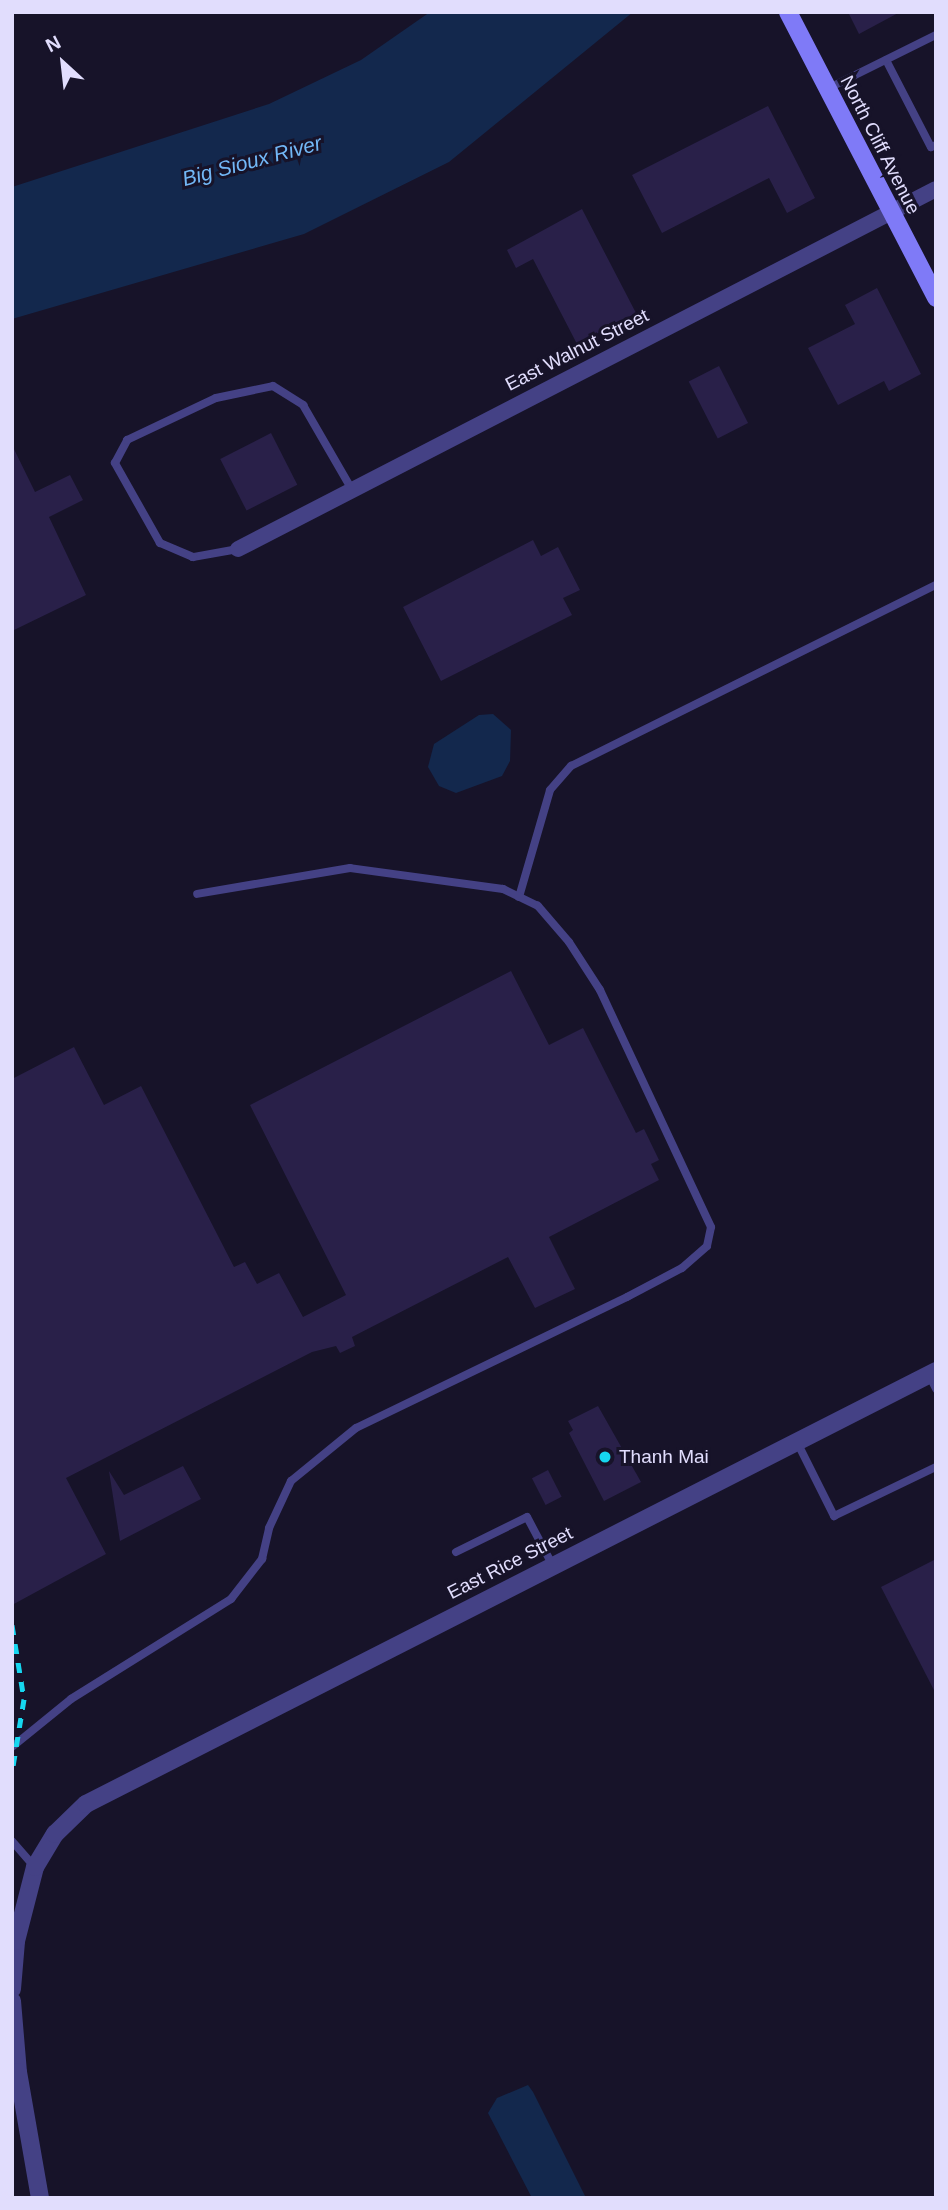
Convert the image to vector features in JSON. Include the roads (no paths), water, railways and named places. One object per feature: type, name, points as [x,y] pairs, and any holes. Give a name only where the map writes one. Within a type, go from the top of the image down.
[{"type":"main road","name":"North Cliff Avenue","points":[[788,12],[936,298]]},
{"type":"street","name":"East Walnut Street","points":[[238,550],[936,189]]},
{"type":"street","name":"East Rice Street","points":[[35,1867],[69,1818],[103,1793],[797,1442],[933,1378]]},
{"type":"street","points":[[12,1989],[16,1941],[35,1867]]},
{"type":"street","points":[[12,2000],[18,2072],[40,2198]]},
{"type":"lane","points":[[827,89],[936,35]]},
{"type":"lane","points":[[886,60],[931,147],[936,145]]},
{"type":"lane","points":[[238,550],[193,557],[160,543],[115,463],[127,440],[216,398],[273,386],[303,405],[352,490]]},
{"type":"lane","points":[[519,897],[550,790],[571,766],[936,584]]},
{"type":"lane","points":[[12,1747],[71,1699],[231,1599],[262,1559],[269,1528],[291,1481],[356,1428],[627,1297],[682,1268],[707,1247],[710,1227],[600,990],[561,933],[538,906],[503,889],[444,878],[350,868],[197,894]]},
{"type":"lane","points":[[797,1442],[834,1516],[936,1467]]},
{"type":"lane","points":[[456,1552],[527,1517],[552,1566]]},
{"type":"lane","points":[[12,1841],[35,1867]]},
{"type":"water","name":"Big Sioux River","points":[[430,12],[633,12],[449,162],[304,234],[12,319],[12,187],[269,104],[361,60]]},
{"type":"water","points":[[493,714],[511,730],[510,761],[502,776],[456,793],[439,786],[428,767],[434,744],[479,715]]},
{"type":"water","points":[[528,2085],[586,2198],[532,2198],[488,2113],[497,2098]]},
{"type":"railway","points":[[12,1625],[24,1699],[12,1772]]},
{"type":"place","name":"Thanh Mai","points":[[605,1457]]}]
